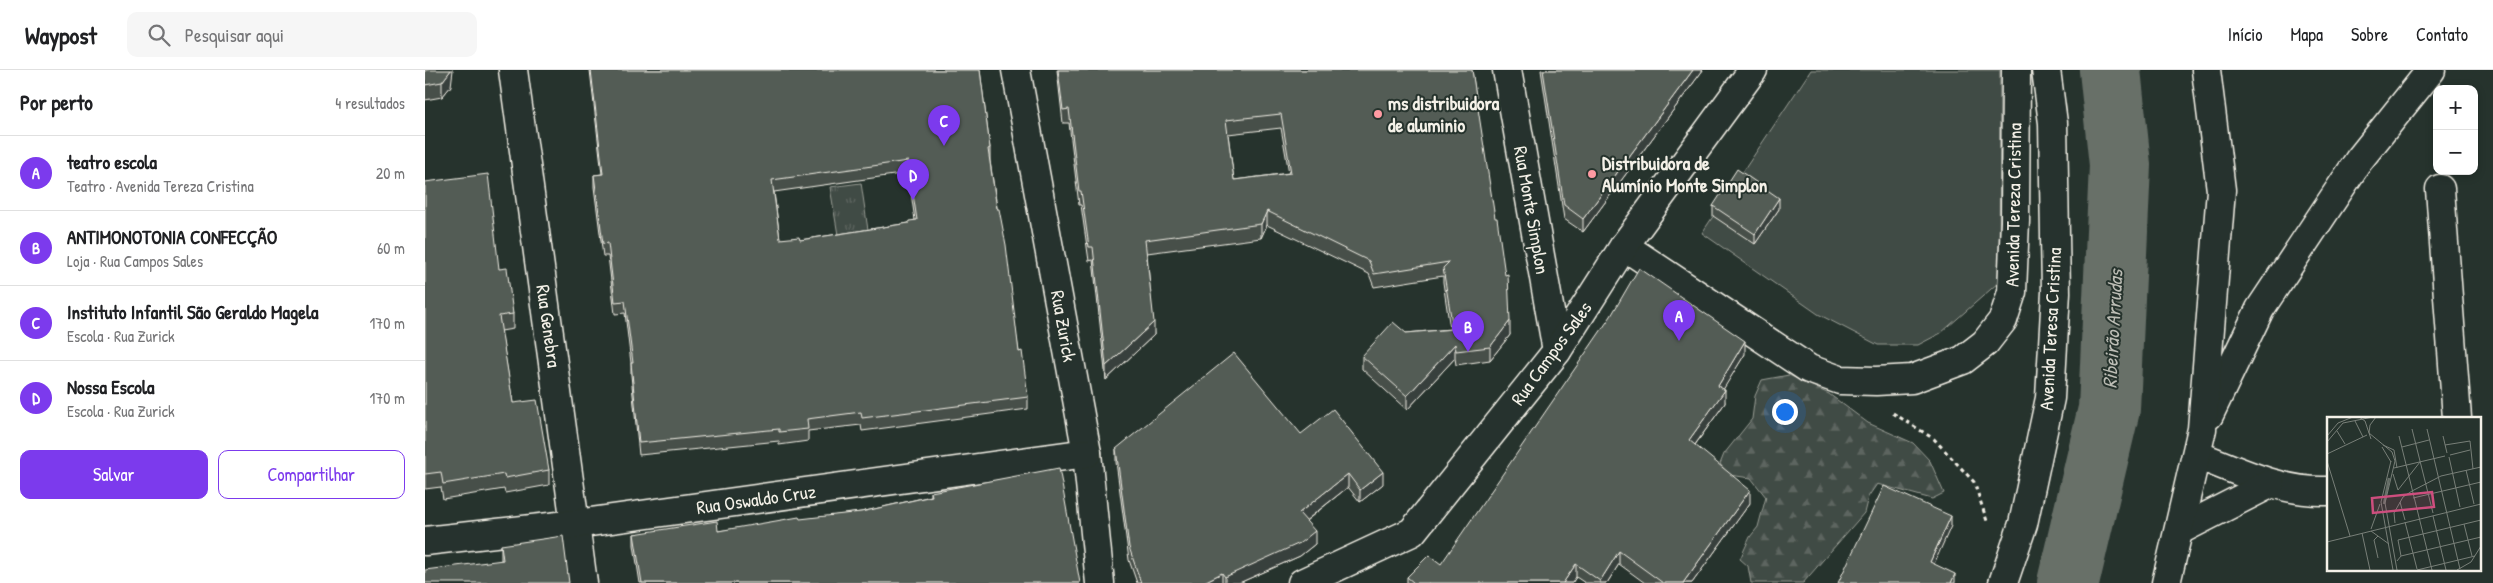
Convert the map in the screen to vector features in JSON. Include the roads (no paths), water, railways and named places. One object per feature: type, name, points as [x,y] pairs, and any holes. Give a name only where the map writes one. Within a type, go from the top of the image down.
[{"type":"street","name":"Rua Genebra","points":[[513,70],[583,583]]},
{"type":"street","name":"Rua Zurick","points":[[1016,70],[1087,453],[1101,583]]},
{"type":"street","name":"Rua Monte Simplon","points":[[1507,70],[1557,351]]},
{"type":"street","name":"Rua Campos Sales","points":[[1302,583],[1412,532],[1557,351],[1624,246],[1753,70]]},
{"type":"street","name":"Avenida Tereza Cristina","points":[[1624,246],[1809,369],[1840,380],[1912,379],[1963,360],[1985,343],[2003,320],[2012,292],[2015,221],[2016,70]]},
{"type":"street","name":"Avenida Teresa Cristina","points":[[2003,583],[2023,524],[2050,398],[2056,292],[2053,123],[2046,70]]},
{"type":"street","points":[[2166,583],[2200,442],[2221,190],[2206,70]]},
{"type":"street","points":[[2200,442],[2260,309],[2359,160],[2431,70]]},
{"type":"street","points":[[2439,190],[2457,417]]},
{"type":"street","points":[[2200,442],[2270,484],[2313,492],[2327,491]]},
{"type":"street","name":"Rua Oswaldo Cruz","points":[[425,541],[576,524],[1087,453]]},
{"type":"street","points":[[2180,530],[2270,484]]},
{"type":"waterway","name":"Ribeirão Arrudas","points":[[2068,583],[2109,409],[2120,165],[2110,70]]},
{"type":"place","name":"ms distribuidora de aluminio","points":[[1378,114]]},
{"type":"place","name":"Instituto Infantil São Geraldo Magela","points":[[944,146]]},
{"type":"place","name":"Distribuidora de Alumínio Monte Simplon","points":[[1592,174]]},
{"type":"place","name":"Nossa Escola","points":[[913,200]]},
{"type":"place","name":"teatro escola","points":[[1679,341]]},
{"type":"place","name":"ANTIMONOTONIA CONFECÇÃO","points":[[1468,352]]}]
